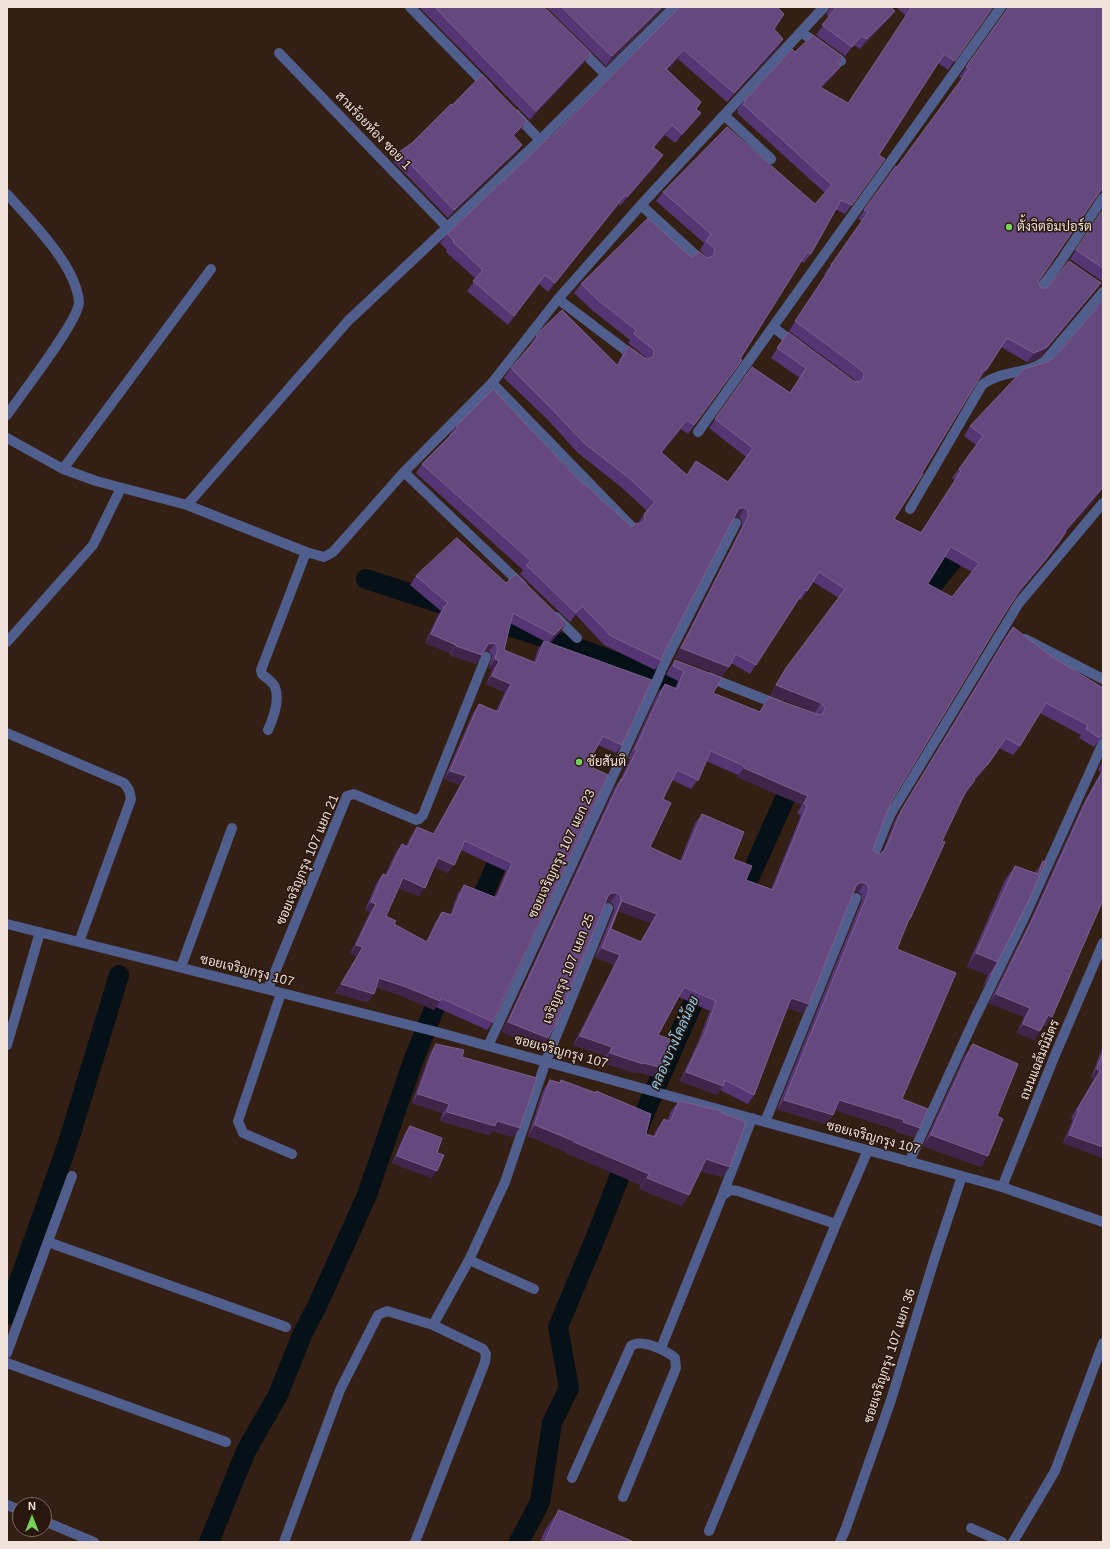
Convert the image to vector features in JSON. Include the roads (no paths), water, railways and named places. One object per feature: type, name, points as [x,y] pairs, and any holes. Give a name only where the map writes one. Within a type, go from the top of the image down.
[{"type":"street","points":[[410,7],[497,95]]},
{"type":"street","points":[[7,438],[64,469],[96,481],[187,505],[306,552],[324,557],[333,552],[404,472],[492,383],[558,299],[641,205],[725,116],[824,7]]},
{"type":"street","points":[[698,432],[1000,7]]},
{"type":"street","points":[[187,505],[348,320],[540,140],[606,75],[667,9]]},
{"type":"street","points":[[801,32],[841,61]]},
{"type":"street","points":[[574,44],[606,75]]},
{"type":"street","name":"สามร้อยห้อง ซอย 1","points":[[279,53],[447,227]]},
{"type":"street","points":[[508,106],[540,140]]},
{"type":"street","points":[[725,116],[771,158]]},
{"type":"street","points":[[7,194],[63,259],[76,288],[79,303],[70,326],[11,402],[7,415]]},
{"type":"street","points":[[1038,292],[1064,263],[1103,198]]},
{"type":"street","points":[[641,205],[702,261]]},
{"type":"street","points":[[64,469],[211,269]]},
{"type":"street","points":[[910,508],[982,385],[997,376],[1035,367],[1045,360],[1101,290]]},
{"type":"street","points":[[558,299],[642,362]]},
{"type":"street","points":[[773,327],[803,350]]},
{"type":"street","points":[[492,383],[632,526]]},
{"type":"street","points":[[404,472],[531,593]]},
{"type":"street","points":[[7,642],[93,544],[121,488]]},
{"type":"street","points":[[874,857],[890,815],[1011,632],[1019,603],[1103,503]]},
{"type":"street","name":"ซอยเจริญกรุง 107 แยก 23","points":[[488,1046],[656,683],[736,523]]},
{"type":"street","points":[[268,730],[272,721],[276,701],[276,692],[275,687],[262,674],[261,670],[306,552]]},
{"type":"street","points":[[548,610],[577,638]]},
{"type":"street","points":[[1011,632],[1103,679]]},
{"type":"street","name":"ซอยเจริญกรุง 107 แยก 21","points":[[268,989],[347,796],[354,794],[416,820],[419,819],[423,815],[486,658]]},
{"type":"street","points":[[702,675],[790,709]]},
{"type":"street","points":[[7,733],[124,783],[129,790],[131,799],[79,942]]},
{"type":"street","points":[[909,1162],[974,1020],[1024,918],[1103,743]]},
{"type":"street","points":[[181,967],[232,828]]},
{"type":"street","points":[[765,1122],[856,898]]},
{"type":"street","name":"เจริญกรุง 107 แยก 25","points":[[433,1325],[469,1260],[505,1182],[546,1061],[608,908]]},
{"type":"street","name":"ซอยเจริญกรุง 107","points":[[7,924],[281,992],[546,1061],[1002,1187],[1103,1222]]},
{"type":"street","points":[[7,1045],[40,932]]},
{"type":"street","name":"ถนนแฉล้มนิมิตร","points":[[1002,1187],[1055,1055],[1103,943]]},
{"type":"street","points":[[281,992],[238,1121],[243,1133],[292,1154]]},
{"type":"street","points":[[661,1348],[752,1118]]},
{"type":"street","points":[[709,1531],[868,1150]]},
{"type":"street","points":[[7,1353],[72,1176]]},
{"type":"street","name":"ซอยเจริญกรุง 107 แยก 36","points":[[840,1542],[891,1400],[935,1257],[962,1176]]},
{"type":"street","points":[[722,1196],[730,1190],[738,1191],[836,1224]]},
{"type":"street","points":[[48,1242],[286,1327]]},
{"type":"street","points":[[469,1260],[534,1290]]},
{"type":"street","points":[[284,1542],[340,1390],[378,1315],[387,1312],[433,1325],[483,1349],[486,1354],[485,1362],[415,1542]]},
{"type":"street","points":[[1012,1542],[1055,1471],[1103,1343]]},
{"type":"street","points":[[572,1478],[631,1346],[634,1344],[640,1344],[661,1348],[675,1358],[676,1368],[623,1497]]},
{"type":"street","points":[[7,1363],[226,1442]]},
{"type":"street","points":[[52,1524],[94,1542]]},
{"type":"street","points":[[970,1528],[1002,1542]]},
{"type":"waterway","name":"คลองบางโคล่น้อย","points":[[915,607],[969,540]]},
{"type":"waterway","points":[[366,579],[452,607]]},
{"type":"waterway","points":[[484,618],[589,652],[701,694]]},
{"type":"waterway","points":[[576,682],[589,652]]},
{"type":"waterway","name":"คลองบางโคล่น้อย","points":[[737,905],[796,774]]},
{"type":"waterway","points":[[473,918],[507,841]]},
{"type":"waterway","points":[[7,1315],[68,1143],[119,975]]},
{"type":"waterway","name":"คลองบางโคล่น้อย","points":[[519,1542],[540,1502],[552,1423],[569,1388],[558,1327],[597,1234],[645,1112],[704,978]]},
{"type":"waterway","points":[[209,1542],[246,1451],[278,1395],[302,1335],[318,1304],[367,1195],[413,1061],[444,985]]},
{"type":"place","name":"ตั้งจิตอิมปอร์ต","points":[[1009,227]]},
{"type":"place","name":"ชัยสันติ","points":[[579,762]]}]
